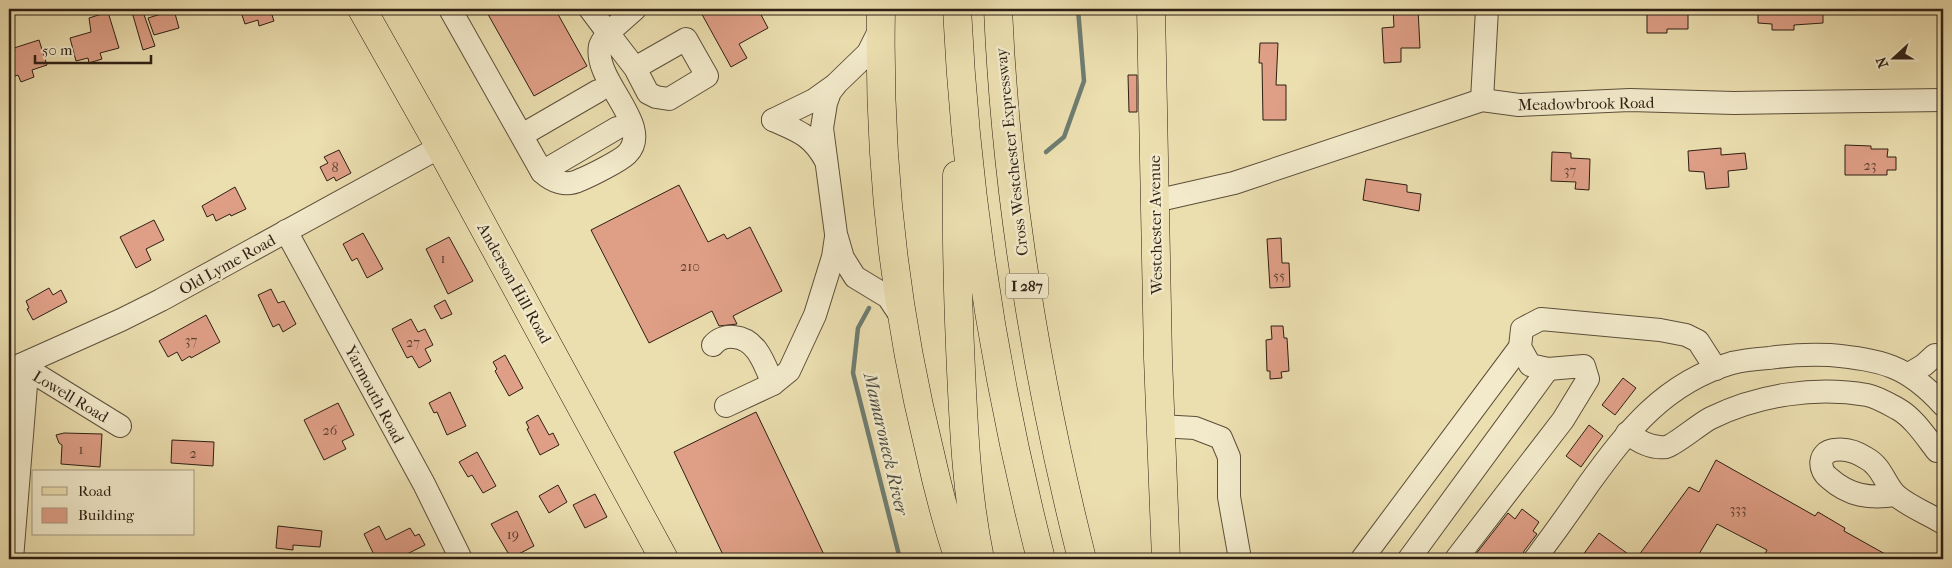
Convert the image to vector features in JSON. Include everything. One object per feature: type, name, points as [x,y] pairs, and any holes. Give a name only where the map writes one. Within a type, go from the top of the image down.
[{"type":"main road","name":"Anderson Hill Road","points":[[362,9],[440,147],[664,559]]},
{"type":"main road","name":"Cross Westchester Expressway","points":[[998,9],[1007,141],[1025,277],[1050,418],[1082,559]]},
{"type":"main road","name":"Westchester Avenue","points":[[1151,9],[1160,433]]},
{"type":"main road","points":[[881,19],[885,171],[893,258],[916,400],[955,551]]},
{"type":"main road","points":[[957,20],[957,281],[964,448],[968,487],[980,559]]},
{"type":"main road","name":"I 287","points":[[957,20],[981,255],[1010,422],[1041,559]]},
{"type":"main road","points":[[1160,433],[1166,559]]},
{"type":"main road","points":[[1160,433],[1175,559]]},
{"type":"street","points":[[450,9],[542,172],[559,183],[579,181],[626,155],[634,144],[634,128],[601,65],[600,46],[608,33],[635,9]]},
{"type":"street","points":[[590,9],[635,68]]},
{"type":"street","points":[[1482,100],[1487,9]]},
{"type":"street","points":[[826,161],[819,149],[804,135],[773,120],[814,100],[837,82],[868,53],[881,19]]},
{"type":"street","points":[[726,406],[773,384],[789,370],[815,315],[836,248],[836,234],[822,128],[823,115],[830,92],[837,82]]},
{"type":"street","points":[[522,135],[598,92]]},
{"type":"street","name":"Meadowbrook Road","points":[[1155,201],[1234,183],[1482,100],[1519,106],[1630,100],[1734,103],[1943,100]]},
{"type":"street","points":[[542,172],[617,128]]},
{"type":"street","name":"Old Lyme Road","points":[[15,368],[161,300],[440,147]]},
{"type":"street","name":"Yarmouth Road","points":[[286,232],[424,484],[461,559]]},
{"type":"street","points":[[836,234],[843,258],[849,268],[859,279],[888,296],[902,319]]},
{"type":"street","points":[[821,297],[844,279],[859,279]]},
{"type":"street","points":[[1362,559],[1520,346],[1522,329],[1541,319],[1660,330],[1686,335],[1698,341],[1716,369]]},
{"type":"street","points":[[713,345],[720,339],[728,337],[746,340],[758,352],[773,384]]},
{"type":"street","points":[[1456,559],[1563,420],[1588,380],[1584,366],[1548,369],[1530,365],[1520,346]]},
{"type":"street","points":[[1535,559],[1627,433],[1649,410],[1673,392],[1716,369],[1734,363],[1757,359],[1816,354],[1865,359],[1909,374],[1920,381],[1943,405]]},
{"type":"street","points":[[1909,374],[1935,356],[1943,358]]},
{"type":"street","points":[[12,559],[26,385],[15,368]]},
{"type":"street","name":"Lowell Road","points":[[15,368],[120,426]]},
{"type":"street","points":[[1409,559],[1548,369]]},
{"type":"street","points":[[1627,433],[1638,441],[1654,446],[1668,447],[1709,418],[1729,410],[1794,392],[1826,392],[1868,395],[1900,410],[1923,432],[1936,451],[1943,451]]},
{"type":"street","points":[[1160,433],[1195,428],[1221,438],[1229,457],[1229,497],[1240,559]]},
{"type":"street","points":[[1896,495],[1943,522]]},
{"type":"building","points":[[142,9],[155,46],[143,50],[132,12]]},
{"type":"building","points":[[240,9],[283,9],[284,11],[272,15],[274,21],[259,26],[258,20],[245,24]]},
{"type":"building","points":[[485,9],[555,9],[587,66],[534,96]]},
{"type":"building","points":[[699,9],[758,9],[768,28],[739,44],[747,58],[731,67]]},
{"type":"building","points":[[1393,9],[1418,9],[1420,48],[1401,48],[1401,62],[1384,63],[1382,28],[1394,27]]},
{"type":"building","points":[[1647,9],[1688,9],[1688,29],[1667,29],[1667,33],[1647,33]]},
{"type":"building","points":[[1758,9],[1823,9],[1823,23],[1794,25],[1794,30],[1772,30],[1772,24],[1758,23]]},
{"type":"building","points":[[174,10],[179,28],[154,35],[148,18]]},
{"type":"building","points":[[108,12],[119,48],[100,53],[102,59],[89,63],[88,58],[76,61],[70,38],[91,32],[89,18]]},
{"type":"building","points":[[39,40],[47,65],[32,70],[34,77],[21,82],[18,75],[15,76],[13,70],[9,72],[9,53],[15,51],[14,48]]},
{"type":"building","points":[[1260,43],[1278,43],[1276,85],[1286,85],[1286,120],[1263,120],[1262,63],[1259,63]]},
{"type":"building","points":[[1128,75],[1137,75],[1137,112],[1129,112]]},
{"type":"building","points":[[1845,145],[1871,146],[1871,149],[1888,149],[1887,157],[1896,157],[1896,170],[1887,170],[1887,175],[1845,175]]},
{"type":"building","points":[[1721,148],[1721,155],[1745,153],[1747,169],[1728,171],[1729,187],[1706,189],[1704,172],[1689,171],[1688,151]]},
{"type":"building","points":[[339,150],[351,173],[336,181],[334,177],[327,181],[320,167],[328,163],[324,157]]},
{"type":"building","points":[[1552,152],[1571,153],[1571,158],[1590,159],[1589,190],[1575,189],[1576,182],[1551,181]]},
{"type":"building","points":[[1366,179],[1407,185],[1407,192],[1421,194],[1419,211],[1363,200]]},
{"type":"building","points":[[679,185],[708,242],[724,234],[727,239],[750,227],[782,291],[733,316],[737,324],[719,326],[712,311],[649,343],[591,230]]},
{"type":"building","points":[[235,187],[246,209],[216,221],[213,214],[207,217],[202,206]]},
{"type":"building","points":[[154,220],[164,240],[146,249],[151,260],[136,268],[120,237]]},
{"type":"building","points":[[363,233],[383,269],[367,278],[357,258],[352,261],[343,244]]},
{"type":"building","points":[[449,237],[473,281],[448,294],[426,249]]},
{"type":"building","points":[[1281,238],[1282,263],[1289,263],[1290,287],[1270,288],[1267,239]]},
{"type":"building","points":[[49,288],[53,295],[61,290],[67,302],[33,320],[27,309],[29,308],[26,301]]},
{"type":"building","points":[[271,289],[278,303],[284,301],[296,324],[283,332],[279,324],[273,327],[258,295]]},
{"type":"building","points":[[445,300],[452,314],[441,319],[434,306]]},
{"type":"building","points":[[206,315],[220,342],[182,361],[177,352],[168,357],[159,341]]},
{"type":"building","points":[[411,319],[418,332],[425,329],[433,345],[425,349],[431,361],[419,368],[412,356],[407,358],[392,329]]},
{"type":"building","points":[[1271,326],[1283,326],[1284,338],[1287,338],[1289,371],[1281,372],[1282,378],[1270,379],[1270,371],[1267,371],[1266,340],[1272,339]]},
{"type":"building","points":[[505,355],[523,388],[509,396],[495,371],[497,369],[493,362]]},
{"type":"building","points":[[1623,378],[1636,388],[1615,415],[1602,405]]},
{"type":"building","points":[[450,392],[466,426],[447,435],[437,412],[434,413],[429,403]]},
{"type":"building","points":[[338,403],[354,435],[342,441],[346,449],[324,460],[304,420]]},
{"type":"building","points":[[756,412],[826,559],[725,559],[674,452]]},
{"type":"building","points":[[538,415],[549,435],[553,433],[559,445],[540,455],[527,429],[529,428],[526,422]]},
{"type":"building","points":[[1589,425],[1603,436],[1581,467],[1566,456]]},
{"type":"building","points":[[64,433],[102,434],[100,467],[61,464],[62,445],[59,443],[56,435]]},
{"type":"building","points":[[172,440],[214,442],[213,466],[171,463]]},
{"type":"building","points":[[477,452],[496,486],[483,493],[472,475],[468,477],[459,462]]},
{"type":"building","points":[[1716,460],[1815,516],[1818,512],[1845,528],[1844,531],[1894,559],[1762,559],[1767,550],[1717,524],[1696,559],[1636,559],[1689,487],[1699,492]]},
{"type":"building","points":[[558,485],[567,502],[549,513],[539,496]]},
{"type":"building","points":[[595,494],[607,517],[585,528],[573,505]]},
{"type":"building","points":[[1522,509],[1539,522],[1533,531],[1537,534],[1524,551],[1522,559],[1472,559],[1508,513],[1515,519]]},
{"type":"building","points":[[517,511],[534,546],[511,558],[491,524]]},
{"type":"building","points":[[278,526],[322,531],[320,547],[293,545],[293,550],[276,548]]},
{"type":"building","points":[[379,526],[386,540],[410,528],[415,536],[419,534],[425,545],[403,556],[405,559],[376,559],[364,534]]},
{"type":"building","points":[[1599,533],[1635,559],[1580,559]]},
{"type":"waterway","name":"Mamaroneck River","points":[[1046,152],[1064,137],[1084,81],[1078,9]]},
{"type":"waterway","name":"Mamaroneck River","points":[[869,308],[858,328],[853,373],[900,559]]}]
